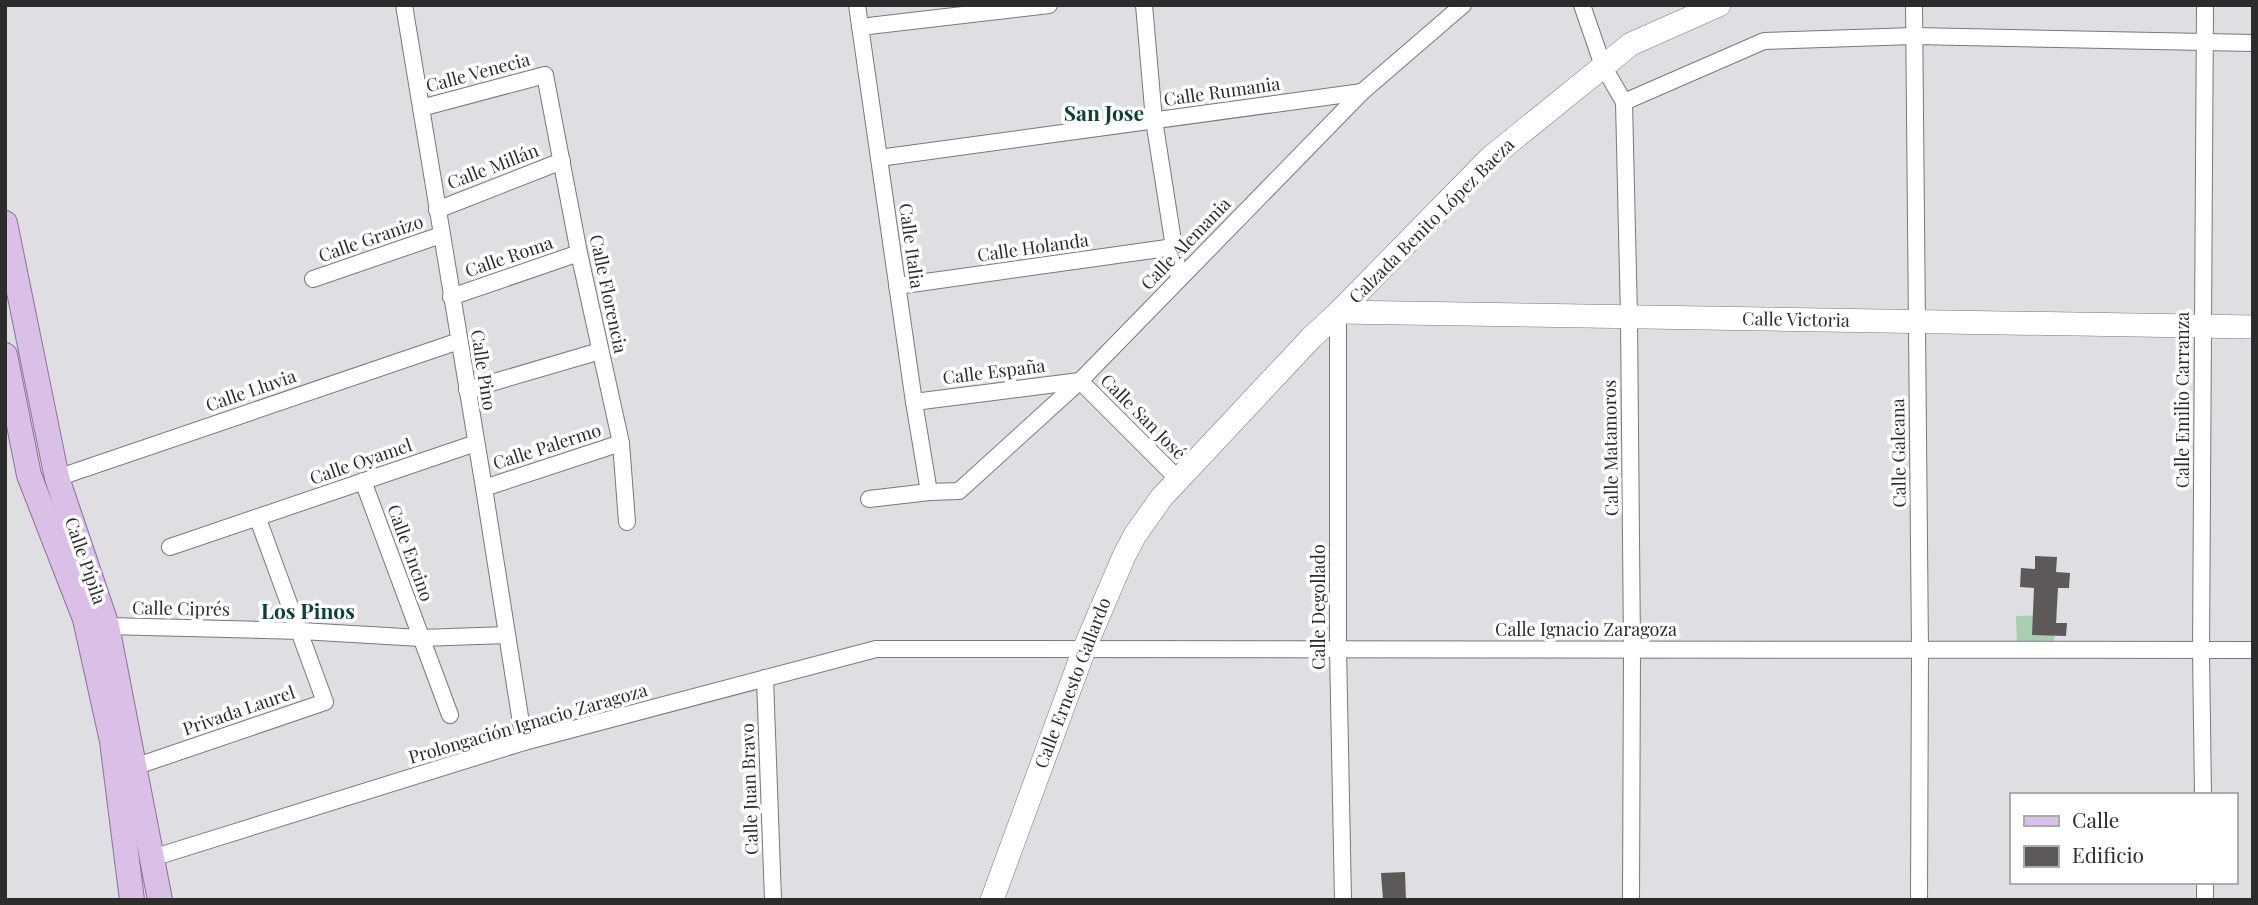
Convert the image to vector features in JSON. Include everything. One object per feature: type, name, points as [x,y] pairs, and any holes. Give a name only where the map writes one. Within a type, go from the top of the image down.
[{"type":"main road","name":"Calle Pípila","points":[[5,223],[57,478],[107,626],[160,900]]},
{"type":"main road","name":"Calle Pípila","points":[[5,355],[29,475],[85,619],[112,741],[132,900]]},
{"type":"street","name":"Calle Pino","points":[[404,5],[475,443],[485,488],[524,742]]},
{"type":"street","name":"Calle Italia","points":[[857,5],[929,492]]},
{"type":"street","points":[[860,27],[1049,5]]},
{"type":"street","points":[[1144,5],[1154,120],[1179,279]]},
{"type":"street","name":"Calle Alemania","points":[[869,499],[959,491],[1080,381],[1362,92],[1463,5]]},
{"type":"street","name":"Calle Matamoros","points":[[1582,5],[1603,66],[1624,102],[1632,649],[1631,900]]},
{"type":"street","name":"Calzada Benito López Baeza","points":[[1179,480],[1311,338],[1339,313],[1490,158],[1631,44],[1719,5]]},
{"type":"street","name":"Calle Galeana","points":[[1914,5],[1920,650],[1919,900]]},
{"type":"street","name":"Calle Emilio Carranza","points":[[2203,793],[2201,651],[2205,5]]},
{"type":"street","points":[[1624,102],[1764,41],[1913,36],[2253,43]]},
{"type":"street","name":"Calle Venecia","points":[[421,108],[545,75]]},
{"type":"street","name":"Calle Florencia","points":[[545,75],[579,253],[621,443],[627,522]]},
{"type":"street","name":"Calle Rumania","points":[[879,158],[1362,92]]},
{"type":"street","name":"Calle Millán","points":[[437,209],[562,161]]},
{"type":"street","name":"Calle Granizo","points":[[313,279],[442,235]]},
{"type":"street","name":"Calle Holanda","points":[[897,286],[1174,247]]},
{"type":"street","name":"Calle Roma","points":[[452,297],[579,253]]},
{"type":"street","name":"Calle Victoria","points":[[1339,313],[2253,327]]},
{"type":"street","name":"Calle Degollado","points":[[1339,313],[1339,648],[1343,900]]},
{"type":"street","name":"Calle Lluvia","points":[[57,478],[459,341]]},
{"type":"street","points":[[467,390],[600,351]]},
{"type":"street","name":"Calle España","points":[[914,402],[1080,381]]},
{"type":"street","name":"Calle San José","points":[[1080,381],[1179,480]]},
{"type":"street","name":"Calle Oyamel","points":[[170,547],[475,443]]},
{"type":"street","name":"Calle Palermo","points":[[485,488],[621,443]]},
{"type":"street","name":"Calle Ernesto Gallardo","points":[[992,900],[1085,648],[1124,555],[1135,535],[1179,480]]},
{"type":"street","name":"Calle Encino","points":[[363,481],[450,715]]},
{"type":"street","points":[[258,519],[301,631]]},
{"type":"street","name":"Calle Ciprés","points":[[107,626],[301,631],[421,638],[506,635]]},
{"type":"street","name":"Privada Laurel","points":[[134,767],[325,702],[301,631]]},
{"type":"street","name":"Prolongación Ignacio Zaragoza","points":[[152,858],[524,742],[876,649],[918,649]]},
{"type":"street","name":"Calle Ignacio Zaragoza","points":[[918,649],[2253,650]]},
{"type":"street","name":"Calle Juan Bravo","points":[[765,678],[773,900]]},
{"type":"green space","points":[[2057,615],[2053,649],[2017,646],[2016,616]]},
{"type":"building","points":[[2035,556],[2057,557],[2056,572],[2070,573],[2069,588],[2058,588],[2056,623],[2067,623],[2066,636],[2032,635],[2034,588],[2020,587],[2021,568],[2035,569]]},
{"type":"building","points":[[1405,872],[1406,900],[1383,900],[1381,873]]},
{"type":"district","name":"San Jose","points":[[1104,114]]},
{"type":"district","name":"Los Pinos","points":[[308,612]]}]
